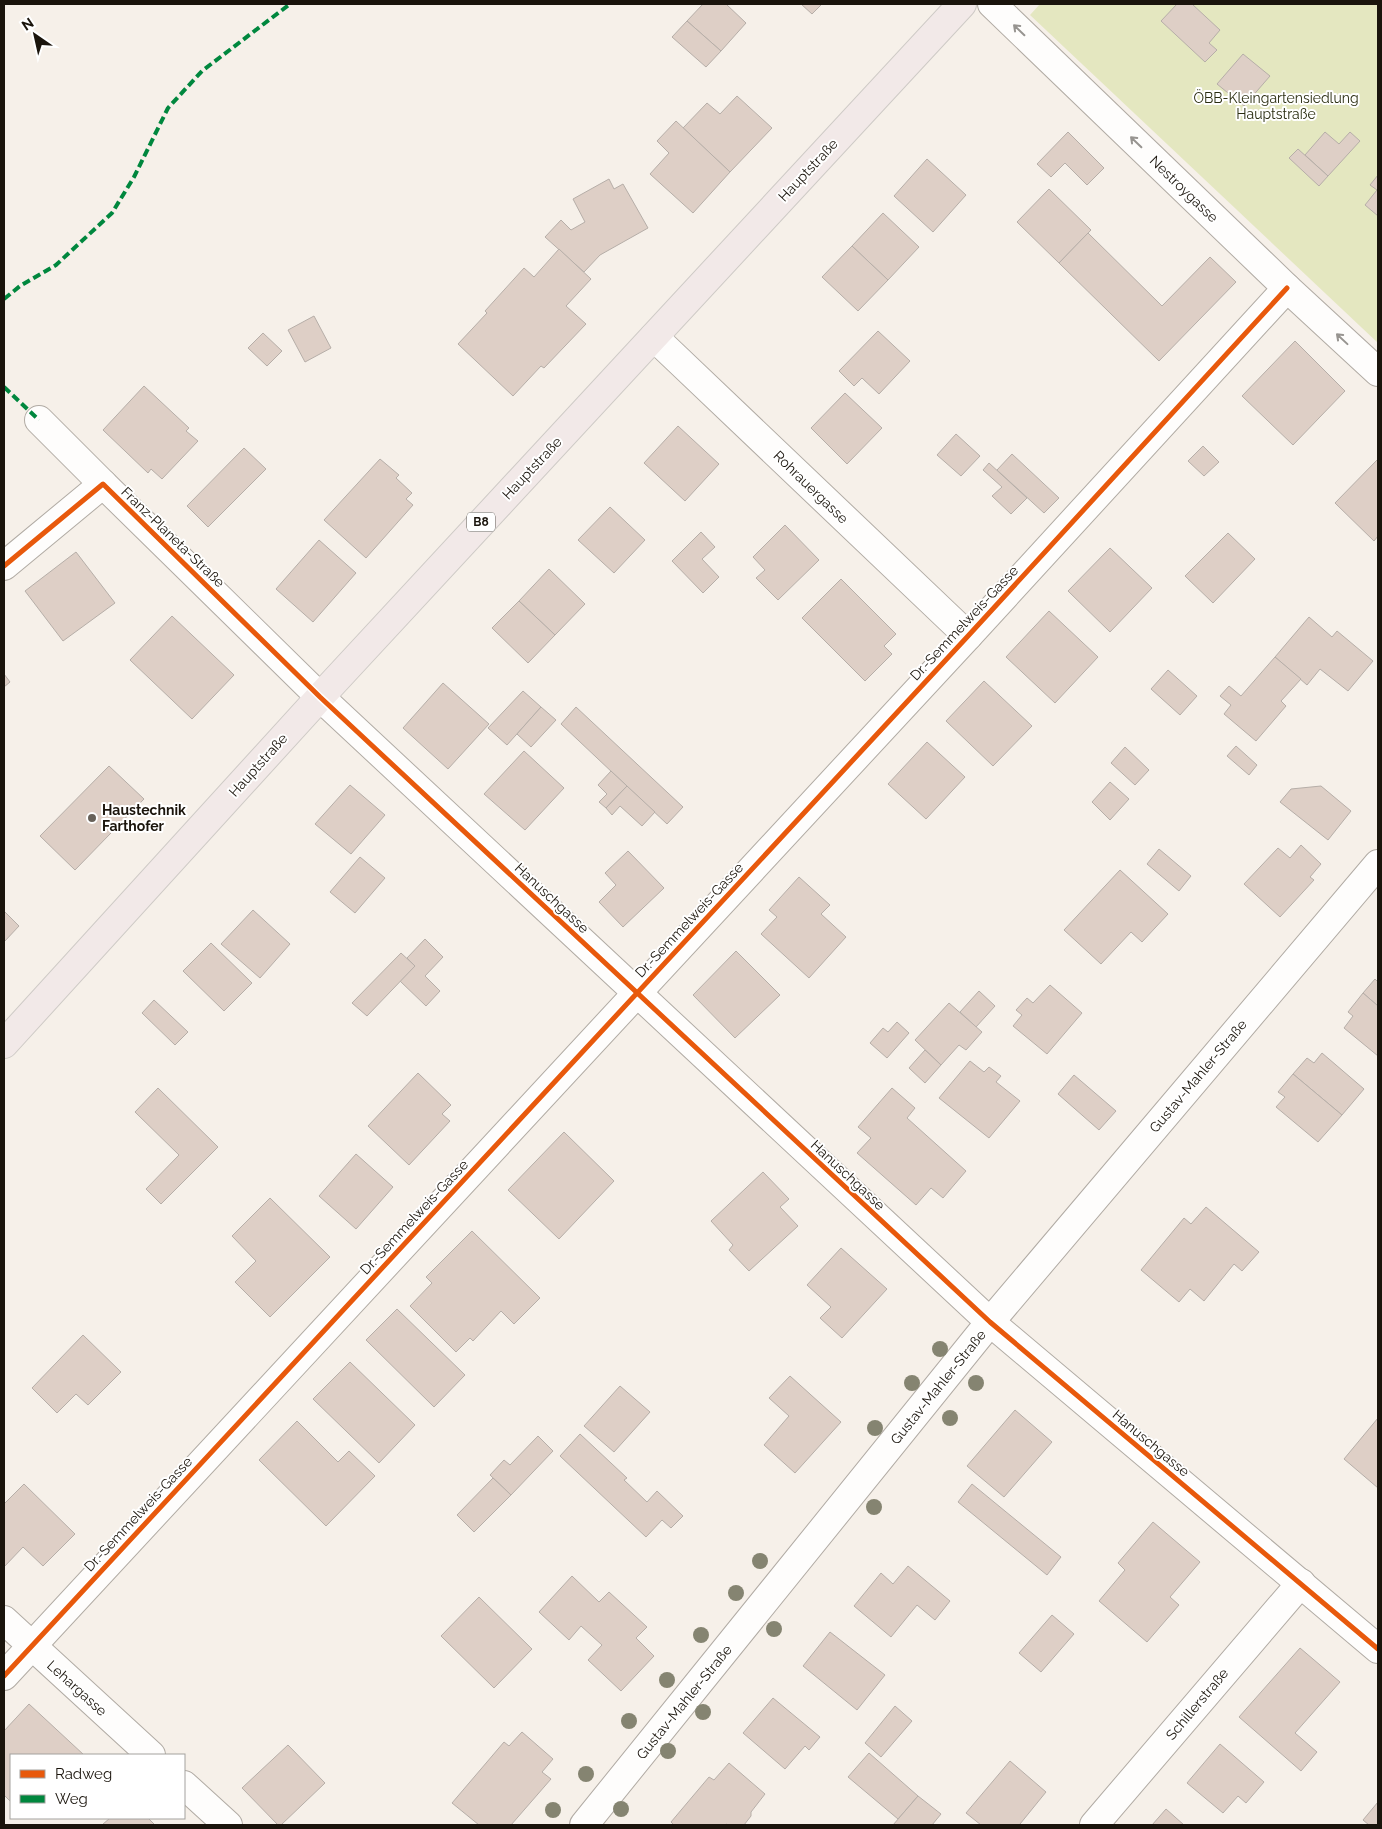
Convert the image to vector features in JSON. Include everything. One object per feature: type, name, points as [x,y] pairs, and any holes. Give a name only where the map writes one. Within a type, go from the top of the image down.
[{"type":"main road","name":"Hauptstraße","points":[[4,1044],[320,696],[962,4]]},
{"type":"street","name":"Nestroygasse","points":[[992,4],[1287,288],[1378,372]]},
{"type":"street","name":"Dr.-Semmelweis-Gasse","points":[[4,1676],[968,636],[1287,288]]},
{"type":"street","name":"Rohrauergasse","points":[[654,337],[968,636]]},
{"type":"street","points":[[39,420],[103,484]]},
{"type":"street","name":"Franz-Planeta-Straße","points":[[4,566],[103,484],[320,696]]},
{"type":"street","name":"Hanuschgasse","points":[[320,696],[990,1322],[1378,1650]]},
{"type":"street","name":"Gustav-Mahler-Straße","points":[[584,1825],[990,1322],[1378,864]]},
{"type":"street","name":"Schillerstraße","points":[[1094,1825],[1301,1583]]},
{"type":"street","name":"Lehargasse","points":[[4,1620],[150,1754]]},
{"type":"street","points":[[185,1786],[228,1825]]},
{"type":"green space","name":"ÖBB-Kleingartensiedlung Hauptstraße","points":[[1040,4],[1378,4],[1378,343],[1030,15]]},
{"type":"building","points":[[703,4],[726,4],[746,23],[721,51],[687,21]]},
{"type":"building","points":[[801,4],[822,4],[812,14]]},
{"type":"building","points":[[1177,4],[1192,4],[1220,30],[1209,43],[1217,50],[1205,62],[1161,21]]},
{"type":"building","points":[[687,21],[721,51],[706,67],[672,37]]},
{"type":"building","points":[[1243,54],[1270,76],[1244,106],[1217,84]]},
{"type":"building","points":[[737,96],[772,128],[730,172],[683,128],[707,103],[720,114]]},
{"type":"building","points":[[676,121],[730,172],[693,213],[650,174],[669,153],[657,141]]},
{"type":"building","points":[[1068,132],[1104,168],[1087,185],[1065,163],[1051,177],[1037,164]]},
{"type":"building","points":[[1325,132],[1339,144],[1350,132],[1360,141],[1328,176],[1305,155]]},
{"type":"building","points":[[1298,149],[1328,176],[1319,186],[1289,158]]},
{"type":"building","points":[[927,159],[966,195],[933,232],[894,196]]},
{"type":"building","points":[[1378,175],[1378,216],[1365,205],[1377,190],[1370,185]]},
{"type":"building","points":[[609,179],[614,189],[623,184],[648,228],[600,255],[584,272],[545,237],[561,220],[571,230],[585,222],[573,199]]},
{"type":"building","points":[[1049,189],[1091,230],[1059,263],[1017,222]]},
{"type":"building","points":[[883,213],[919,247],[888,280],[852,246]]},
{"type":"building","points":[[1088,233],[1162,306],[1210,257],[1236,282],[1159,361],[1059,263]]},
{"type":"building","points":[[852,246],[888,280],[858,311],[822,277]]},
{"type":"building","points":[[559,249],[591,279],[566,306],[586,324],[544,368],[541,366],[513,396],[458,344],[487,313],[485,311],[524,268],[534,277]]},
{"type":"building","points":[[314,316],[331,348],[305,362],[288,330]]},
{"type":"building","points":[[878,331],[910,361],[879,394],[862,378],[854,386],[839,371]]},
{"type":"building","points":[[263,333],[282,351],[267,366],[248,348]]},
{"type":"building","points":[[1295,341],[1345,391],[1293,445],[1242,396]]},
{"type":"building","points":[[144,386],[189,428],[186,431],[198,441],[162,479],[151,469],[148,473],[103,430]]},
{"type":"building","points":[[845,393],[882,428],[847,464],[811,428]]},
{"type":"building","points":[[678,426],[719,464],[685,501],[644,463]]},
{"type":"building","points":[[956,434],[980,456],[961,476],[937,455]]},
{"type":"building","points":[[1203,446],[1219,462],[1204,476],[1188,461]]},
{"type":"building","points":[[244,448],[266,469],[208,527],[187,506]]},
{"type":"building","points":[[1012,454],[1059,498],[1044,513],[997,470]]},
{"type":"building","points":[[380,459],[399,475],[396,478],[412,493],[406,499],[413,505],[366,558],[324,520]]},
{"type":"building","points":[[1378,459],[1378,536],[1374,541],[1335,503]]},
{"type":"building","points":[[989,463],[1027,498],[1011,514],[992,496],[1002,487],[983,470]]},
{"type":"building","points":[[610,507],[645,540],[614,573],[578,540]]},
{"type":"building","points":[[785,525],[819,560],[778,600],[756,578],[765,570],[753,557]]},
{"type":"building","points":[[701,532],[715,547],[702,559],[719,577],[703,593],[672,561]]},
{"type":"building","points":[[1228,533],[1255,559],[1213,603],[1185,576]]},
{"type":"building","points":[[319,540],[356,573],[313,622],[276,589]]},
{"type":"building","points":[[1110,548],[1152,588],[1110,632],[1068,591]]},
{"type":"building","points":[[76,552],[115,603],[63,641],[25,591]]},
{"type":"building","points":[[549,569],[585,604],[555,635],[519,601]]},
{"type":"building","points":[[841,579],[896,634],[884,646],[892,654],[865,681],[802,618]]},
{"type":"building","points":[[519,601],[555,635],[528,663],[492,628]]},
{"type":"building","points":[[1049,611],[1098,657],[1055,703],[1006,657]]},
{"type":"building","points":[[172,616],[234,675],[192,719],[130,660]]},
{"type":"building","points":[[1309,617],[1332,637],[1337,631],[1373,661],[1348,691],[1320,669],[1307,685],[1275,657]]},
{"type":"building","points":[[1275,657],[1301,679],[1281,701],[1286,706],[1256,741],[1224,714],[1231,705],[1220,696],[1229,686],[1241,696]]},
{"type":"building","points":[[1168,670],[1197,696],[1180,715],[1151,689]]},
{"type":"building","points":[[4,674],[10,682],[4,687]]},
{"type":"building","points":[[984,681],[1032,726],[993,766],[946,721]]},
{"type":"building","points":[[443,683],[489,724],[448,769],[403,728]]},
{"type":"building","points":[[523,691],[541,707],[507,745],[488,728]]},
{"type":"building","points":[[541,707],[556,720],[531,747],[517,734]]},
{"type":"building","points":[[576,707],[683,807],[667,824],[561,724]]},
{"type":"building","points":[[927,742],[965,777],[926,819],[888,784]]},
{"type":"building","points":[[1236,746],[1257,765],[1249,775],[1227,756]]},
{"type":"building","points":[[1125,747],[1149,770],[1135,785],[1111,763]]},
{"type":"building","points":[[524,751],[564,788],[525,830],[484,794]]},
{"type":"building","name":"Haustechnik Farthofer","points":[[109,766],[144,799],[75,870],[40,836]]},
{"type":"building","points":[[611,771],[627,786],[606,808],[599,802],[607,794],[598,785]]},
{"type":"building","points":[[1110,782],[1129,799],[1110,820],[1092,802]]},
{"type":"building","points":[[350,785],[385,815],[351,854],[315,824]]},
{"type":"building","points":[[627,786],[655,812],[642,826],[620,806],[612,815],[606,808]]},
{"type":"building","points":[[1321,786],[1351,811],[1328,840],[1280,802],[1291,789]]},
{"type":"building","points":[[1301,845],[1321,864],[1310,877],[1314,880],[1280,917],[1244,884],[1278,848],[1290,858]]},
{"type":"building","points":[[1159,849],[1191,876],[1179,891],[1147,864]]},
{"type":"building","points":[[628,851],[664,888],[623,927],[599,902],[616,885],[605,873]]},
{"type":"building","points":[[360,857],[385,878],[355,913],[330,892]]},
{"type":"building","points":[[1120,870],[1168,914],[1142,942],[1131,932],[1101,964],[1064,930]]},
{"type":"building","points":[[799,877],[830,905],[821,914],[846,937],[809,978],[761,934],[777,917],[769,910]]},
{"type":"building","points":[[253,910],[290,944],[260,978],[221,944]]},
{"type":"building","points":[[4,911],[19,926],[4,942]]},
{"type":"building","points":[[425,939],[443,957],[425,976],[440,991],[426,1006],[400,981],[415,966],[407,958]]},
{"type":"building","points":[[211,943],[252,983],[224,1011],[183,971]]},
{"type":"building","points":[[736,951],[780,995],[735,1038],[693,995]]},
{"type":"building","points":[[401,953],[415,966],[367,1016],[352,1003]]},
{"type":"building","points":[[1375,979],[1378,982],[1378,1006],[1363,993]]},
{"type":"building","points":[[1050,985],[1082,1013],[1047,1054],[1013,1026],[1022,1015],[1016,1010],[1027,998],[1033,1003]]},
{"type":"building","points":[[979,991],[995,1006],[976,1027],[960,1012]]},
{"type":"building","points":[[1363,993],[1378,1006],[1378,1056],[1344,1028],[1353,1016],[1348,1012]]},
{"type":"building","points":[[154,1000],[188,1032],[175,1045],[142,1013]]},
{"type":"building","points":[[949,1003],[982,1032],[966,1050],[959,1045],[941,1065],[915,1040]]},
{"type":"building","points":[[897,1022],[909,1033],[887,1058],[870,1043],[883,1028],[888,1032]]},
{"type":"building","points":[[925,1050],[941,1065],[925,1083],[909,1068]]},
{"type":"building","points":[[1322,1053],[1364,1089],[1342,1115],[1293,1074],[1307,1058],[1314,1063]]},
{"type":"building","points":[[970,1061],[984,1072],[989,1067],[1001,1076],[996,1082],[1020,1101],[989,1138],[939,1098]]},
{"type":"building","points":[[418,1073],[451,1105],[442,1114],[450,1121],[409,1165],[368,1126]]},
{"type":"building","points":[[1293,1074],[1342,1115],[1318,1142],[1276,1107],[1285,1097],[1278,1092]]},
{"type":"building","points":[[1074,1075],[1116,1111],[1099,1130],[1058,1094]]},
{"type":"building","points":[[158,1088],[218,1147],[161,1204],[146,1189],[179,1155],[135,1112]]},
{"type":"building","points":[[892,1088],[915,1108],[907,1118],[966,1171],[943,1198],[931,1188],[916,1205],[857,1153],[871,1138],[858,1127]]},
{"type":"building","points":[[564,1132],[614,1181],[559,1239],[508,1190]]},
{"type":"building","points":[[356,1154],[393,1187],[356,1229],[319,1196]]},
{"type":"building","points":[[763,1172],[789,1199],[780,1207],[798,1226],[749,1271],[729,1250],[733,1245],[711,1221]]},
{"type":"building","points":[[270,1198],[330,1257],[270,1317],[235,1282],[256,1261],[232,1236]]},
{"type":"building","points":[[1206,1207],[1259,1252],[1242,1271],[1234,1264],[1204,1301],[1190,1289],[1179,1302],[1141,1270],[1184,1218],[1191,1224]]},
{"type":"building","points":[[472,1231],[540,1298],[514,1324],[501,1311],[473,1341],[470,1338],[456,1352],[410,1306],[432,1283],[426,1277]]},
{"type":"building","points":[[841,1248],[887,1289],[842,1338],[820,1318],[831,1307],[807,1285]]},
{"type":"building","points":[[397,1309],[465,1375],[434,1407],[366,1340]]},
{"type":"building","points":[[83,1335],[121,1372],[88,1405],[76,1394],[57,1413],[32,1388]]},
{"type":"building","points":[[350,1362],[415,1425],[379,1463],[313,1399]]},
{"type":"building","points":[[790,1376],[841,1422],[795,1473],[764,1445],[789,1416],[769,1398]]},
{"type":"building","points":[[620,1386],[650,1412],[614,1452],[584,1426]]},
{"type":"building","points":[[1015,1410],[1052,1442],[1004,1497],[967,1466]]},
{"type":"building","points":[[1378,1418],[1378,1488],[1344,1459]]},
{"type":"building","points":[[297,1421],[338,1462],[349,1451],[375,1476],[326,1526],[259,1460]]},
{"type":"building","points":[[580,1434],[627,1478],[624,1480],[647,1502],[657,1491],[683,1516],[671,1528],[662,1520],[646,1537],[560,1456]]},
{"type":"building","points":[[538,1436],[553,1451],[511,1495],[490,1475],[504,1460],[510,1465]]},
{"type":"building","points":[[493,1478],[511,1495],[474,1532],[457,1515]]},
{"type":"building","points":[[24,1484],[75,1534],[43,1566],[23,1547],[4,1567],[4,1504]]},
{"type":"building","points":[[972,1484],[1061,1557],[1047,1575],[958,1502]]},
{"type":"building","points":[[1153,1522],[1200,1562],[1170,1597],[1179,1605],[1147,1642],[1099,1601],[1125,1570],[1118,1563]]},
{"type":"building","points":[[908,1566],[950,1601],[935,1620],[917,1605],[891,1637],[854,1606],[881,1573],[893,1584]]},
{"type":"building","points":[[572,1576],[599,1602],[609,1592],[647,1627],[636,1638],[654,1656],[621,1691],[588,1660],[602,1645],[581,1626],[569,1640],[539,1612]]},
{"type":"building","points":[[479,1597],[532,1649],[494,1688],[441,1636]]},
{"type":"building","points":[[1052,1615],[1074,1634],[1041,1672],[1019,1653]]},
{"type":"building","points":[[830,1632],[885,1675],[857,1710],[803,1666]]},
{"type":"building","points":[[1300,1648],[1340,1682],[1295,1733],[1317,1752],[1301,1771],[1239,1717]]},
{"type":"building","points":[[773,1698],[820,1737],[809,1750],[805,1746],[785,1769],[743,1733]]},
{"type":"building","points":[[29,1704],[83,1754],[10,1754],[10,1801],[4,1795],[4,1731]]},
{"type":"building","points":[[895,1706],[912,1721],[881,1757],[865,1743]]},
{"type":"building","points":[[522,1732],[553,1759],[542,1772],[551,1779],[511,1825],[479,1825],[452,1803],[504,1742],[509,1746]]},
{"type":"building","points":[[1220,1744],[1264,1782],[1246,1803],[1238,1796],[1223,1813],[1187,1783]]},
{"type":"building","points":[[288,1745],[325,1783],[281,1825],[278,1825],[242,1788]]},
{"type":"building","points":[[869,1753],[918,1796],[898,1819],[848,1777]]},
{"type":"building","points":[[1010,1761],[1046,1792],[1020,1824],[1022,1825],[981,1825],[966,1813]]},
{"type":"building","points":[[729,1763],[765,1794],[744,1825],[674,1825],[671,1822],[709,1777],[714,1780]]},
{"type":"building","points":[[918,1796],[941,1814],[932,1825],[893,1825]]},
{"type":"building","points":[[1378,1802],[1378,1825],[1369,1825],[1363,1820]]},
{"type":"building","points":[[1166,1809],[1184,1825],[1152,1825]]},
{"type":"building","points":[[109,1819],[149,1819],[155,1825],[102,1825]]},
{"type":"marked path","points":[[4,299],[20,286],[56,265],[112,213],[134,177],[168,108],[202,71],[290,4]]},
{"type":"marked path","points":[[4,387],[39,420]]},
{"type":"cycle path","points":[[4,1676],[968,636],[1287,288]]},
{"type":"cycle path","points":[[4,566],[103,484],[320,697],[990,1322],[1378,1649]]},
{"type":"place","name":"Haustechnik Farthofer","points":[[92,818]]}]
